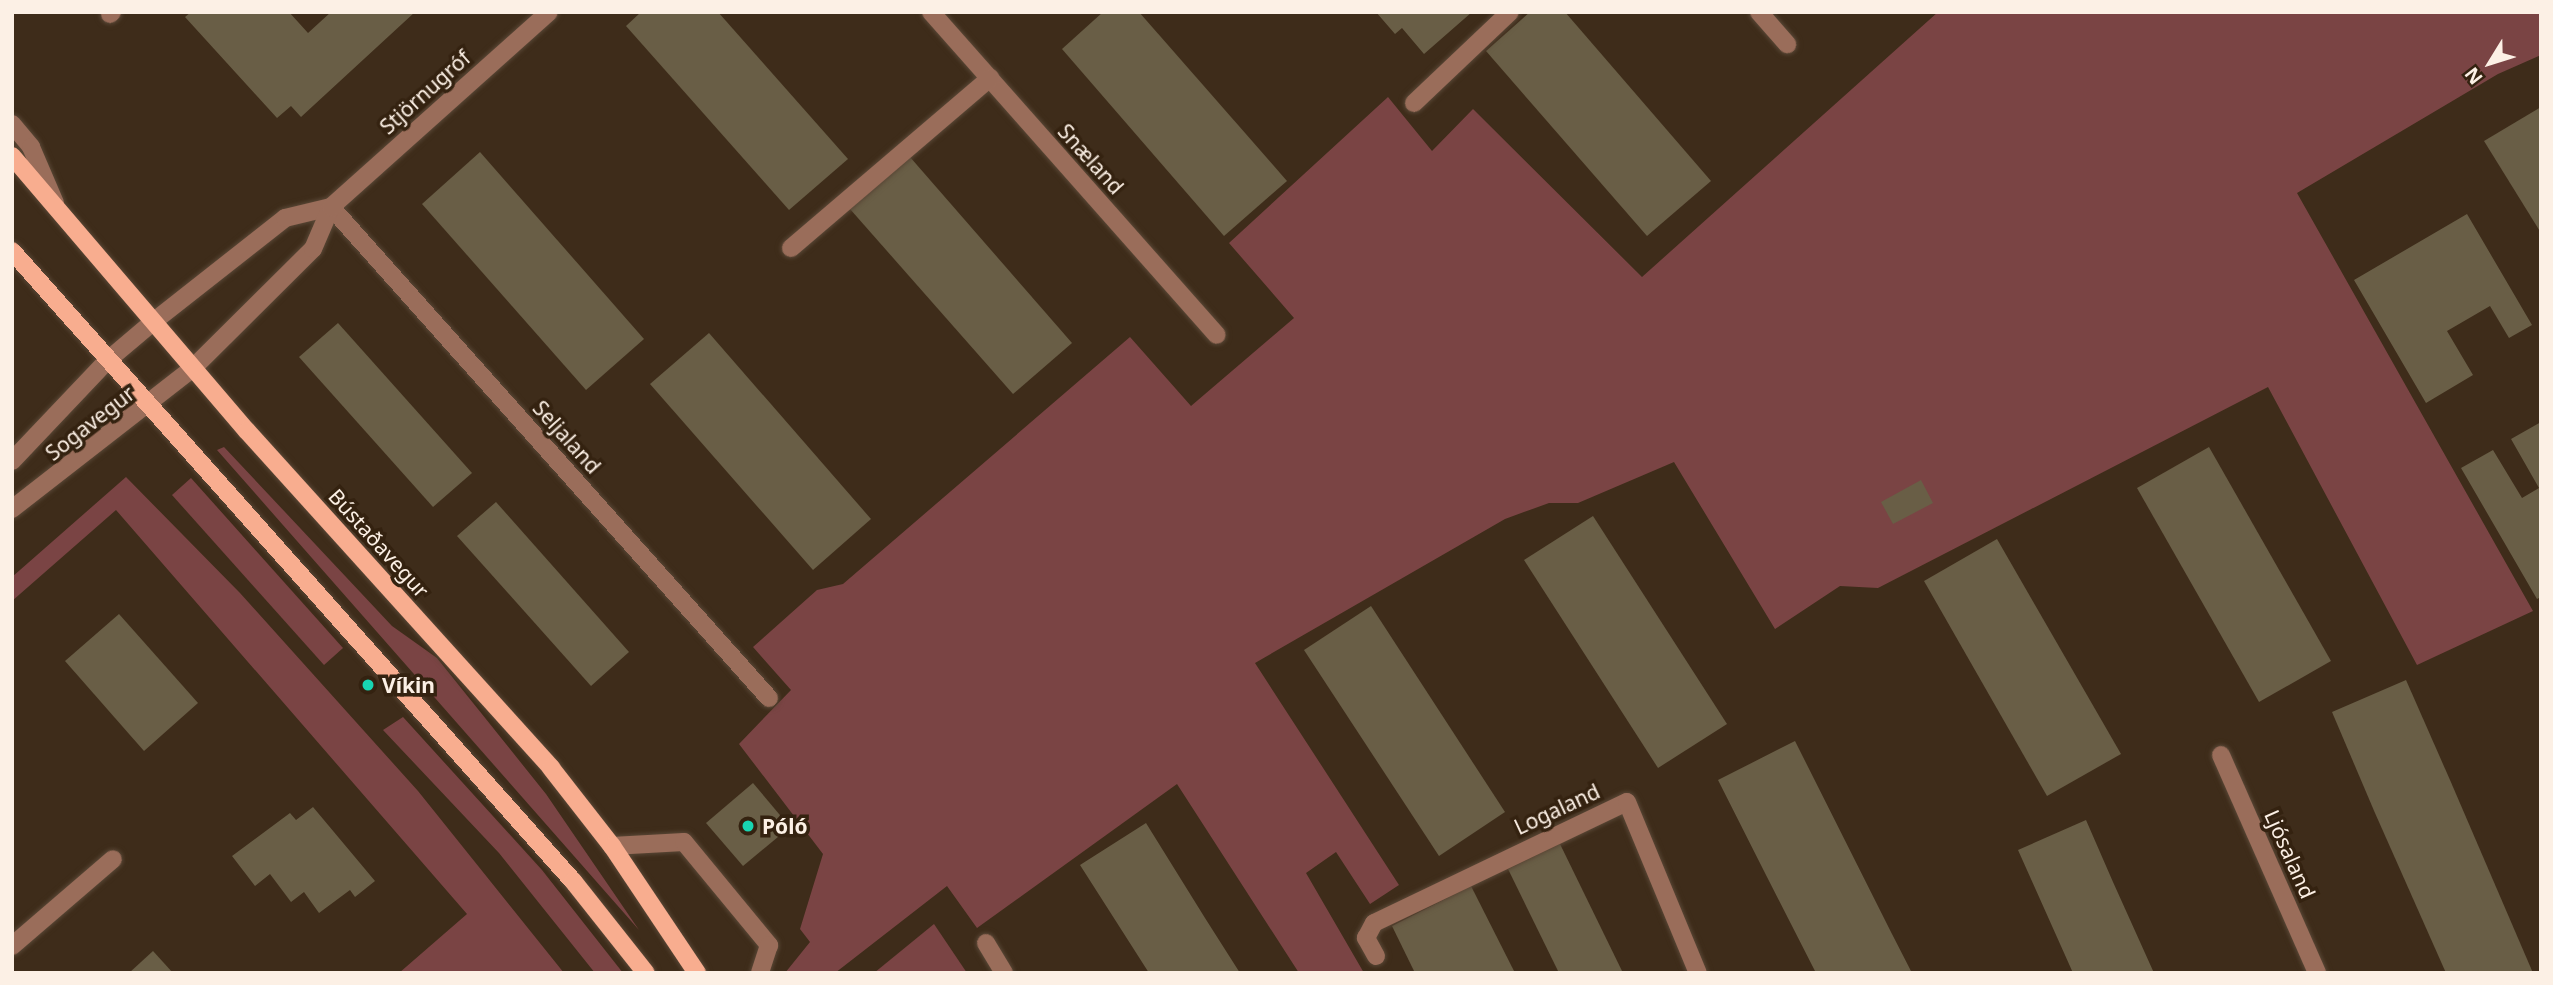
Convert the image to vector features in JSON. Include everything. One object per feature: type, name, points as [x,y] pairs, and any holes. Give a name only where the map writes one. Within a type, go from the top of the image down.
[{"type":"main road","name":"Bústaðavegur","points":[[12,156],[192,369],[551,768],[612,846],[697,973]]},
{"type":"main road","points":[[12,251],[573,881],[646,973]]},
{"type":"street","name":"Stjörnugróf","points":[[192,369],[313,249],[331,206],[549,12]]},
{"type":"street","name":"Snæland","points":[[931,12],[1217,335]]},
{"type":"street","points":[[1414,103],[1510,12]]},
{"type":"street","points":[[1759,12],[1787,44]]},
{"type":"street","points":[[791,248],[990,78]]},
{"type":"street","points":[[12,124],[31,148],[58,209]]},
{"type":"street","name":"Stjörnugróf","points":[[153,322],[285,218],[331,206]]},
{"type":"street","name":"Seljaland","points":[[331,206],[769,698]]},
{"type":"street","name":"Sogavegur","points":[[12,461],[108,360],[153,322]]},
{"type":"street","name":"Sogavegur","points":[[12,509],[149,406],[192,369]]},
{"type":"street","name":"Ljósaland","points":[[2221,755],[2317,973]]},
{"type":"street","name":"Logaland","points":[[1376,956],[1366,938],[1374,923],[1627,802],[1698,973]]},
{"type":"street","points":[[612,846],[684,842],[769,945],[760,973]]},
{"type":"street","points":[[12,946],[113,859]]},
{"type":"street","points":[[986,943],[1004,973]]},
{"type":"shaded area","points":[[1938,12],[2541,12],[2541,55],[2498,74],[2297,193],[2533,611],[2417,665],[2268,387],[1878,588],[1840,586],[1775,629],[1674,462],[1578,503],[1549,503],[1505,519],[1255,663],[1399,885],[1370,904],[1336,852],[1306,873],[1364,973],[1299,973],[1177,784],[977,928],[947,886],[835,973],[785,973],[810,942],[800,929],[823,854],[739,744],[791,690],[753,647],[817,590],[843,584],[1130,337],[1191,406],[1294,318],[1229,243],[1388,97],[1432,151],[1473,109],[1642,277]]},
{"type":"shaded area","points":[[224,447],[392,626],[437,658],[546,794],[639,930],[217,450]]},
{"type":"shaded area","points":[[126,477],[240,593],[418,791],[564,973],[399,973],[467,914],[116,510],[12,601],[12,577]]},
{"type":"shaded area","points":[[191,478],[343,648],[324,665],[172,495]]},
{"type":"shaded area","points":[[403,717],[542,870],[623,973],[595,973],[499,853],[383,730]]},
{"type":"shaded area","points":[[934,924],[967,973],[874,973]]},
{"type":"building","points":[[191,12],[289,12],[308,33],[331,12],[415,12],[301,117],[291,106],[277,118],[185,17]]},
{"type":"building","points":[[641,12],[718,12],[848,159],[789,210],[626,26]]},
{"type":"building","points":[[1103,12],[1139,12],[1287,181],[1224,236],[1062,49]]},
{"type":"building","points":[[1376,12],[1472,12],[1424,54],[1402,28],[1395,34]]},
{"type":"building","points":[[1530,12],[1565,12],[1711,181],[1647,236],[1486,51]]},
{"type":"building","points":[[2541,107],[2541,233],[2484,141]]},
{"type":"building","points":[[480,152],[644,339],[586,390],[422,204]]},
{"type":"building","points":[[910,157],[1072,343],[1013,394],[850,209]]},
{"type":"building","points":[[2467,214],[2532,325],[2509,338],[2490,306],[2447,331],[2473,375],[2426,403],[2354,280]]},
{"type":"building","points":[[338,323],[472,473],[433,507],[299,357]]},
{"type":"building","points":[[709,333],[871,519],[813,570],[650,384]]},
{"type":"building","points":[[2541,422],[2541,597],[2537,599],[2461,468],[2493,450],[2522,498],[2539,488],[2511,439]]},
{"type":"building","points":[[2209,447],[2331,661],[2259,702],[2137,488]]},
{"type":"building","points":[[1921,480],[1933,503],[1893,524],[1881,502]]},
{"type":"building","points":[[496,502],[629,652],[591,686],[457,536]]},
{"type":"building","points":[[1593,516],[1727,724],[1658,768],[1524,560]]},
{"type":"building","points":[[1997,539],[2121,754],[2047,796],[1924,581]]},
{"type":"building","points":[[1371,606],[1505,812],[1439,856],[1304,650]]},
{"type":"building","points":[[119,614],[198,703],[144,751],[65,661]]},
{"type":"building","points":[[2406,680],[2533,973],[2446,973],[2375,813],[2332,712]]},
{"type":"building","points":[[1795,741],[1912,973],[1816,973],[1718,780]]},
{"type":"building","points":[[753,783],[790,827],[743,866],[706,823]]},
{"type":"building","points":[[313,807],[375,881],[355,897],[350,890],[319,913],[304,892],[291,902],[270,874],[255,886],[232,856],[290,813],[296,820]]},
{"type":"building","points":[[2086,820],[2154,973],[2073,973],[2018,850]]},
{"type":"building","points":[[1146,823],[1240,973],[1149,973],[1080,865]]},
{"type":"building","points":[[1560,844],[1623,973],[1559,973],[1508,869]]},
{"type":"building","points":[[1471,886],[1515,973],[1415,973],[1392,926]]},
{"type":"building","points":[[153,951],[173,973],[129,973]]},
{"type":"place","name":"Víkin","points":[[368,685]]},
{"type":"place","name":"Póló","points":[[748,826]]}]
